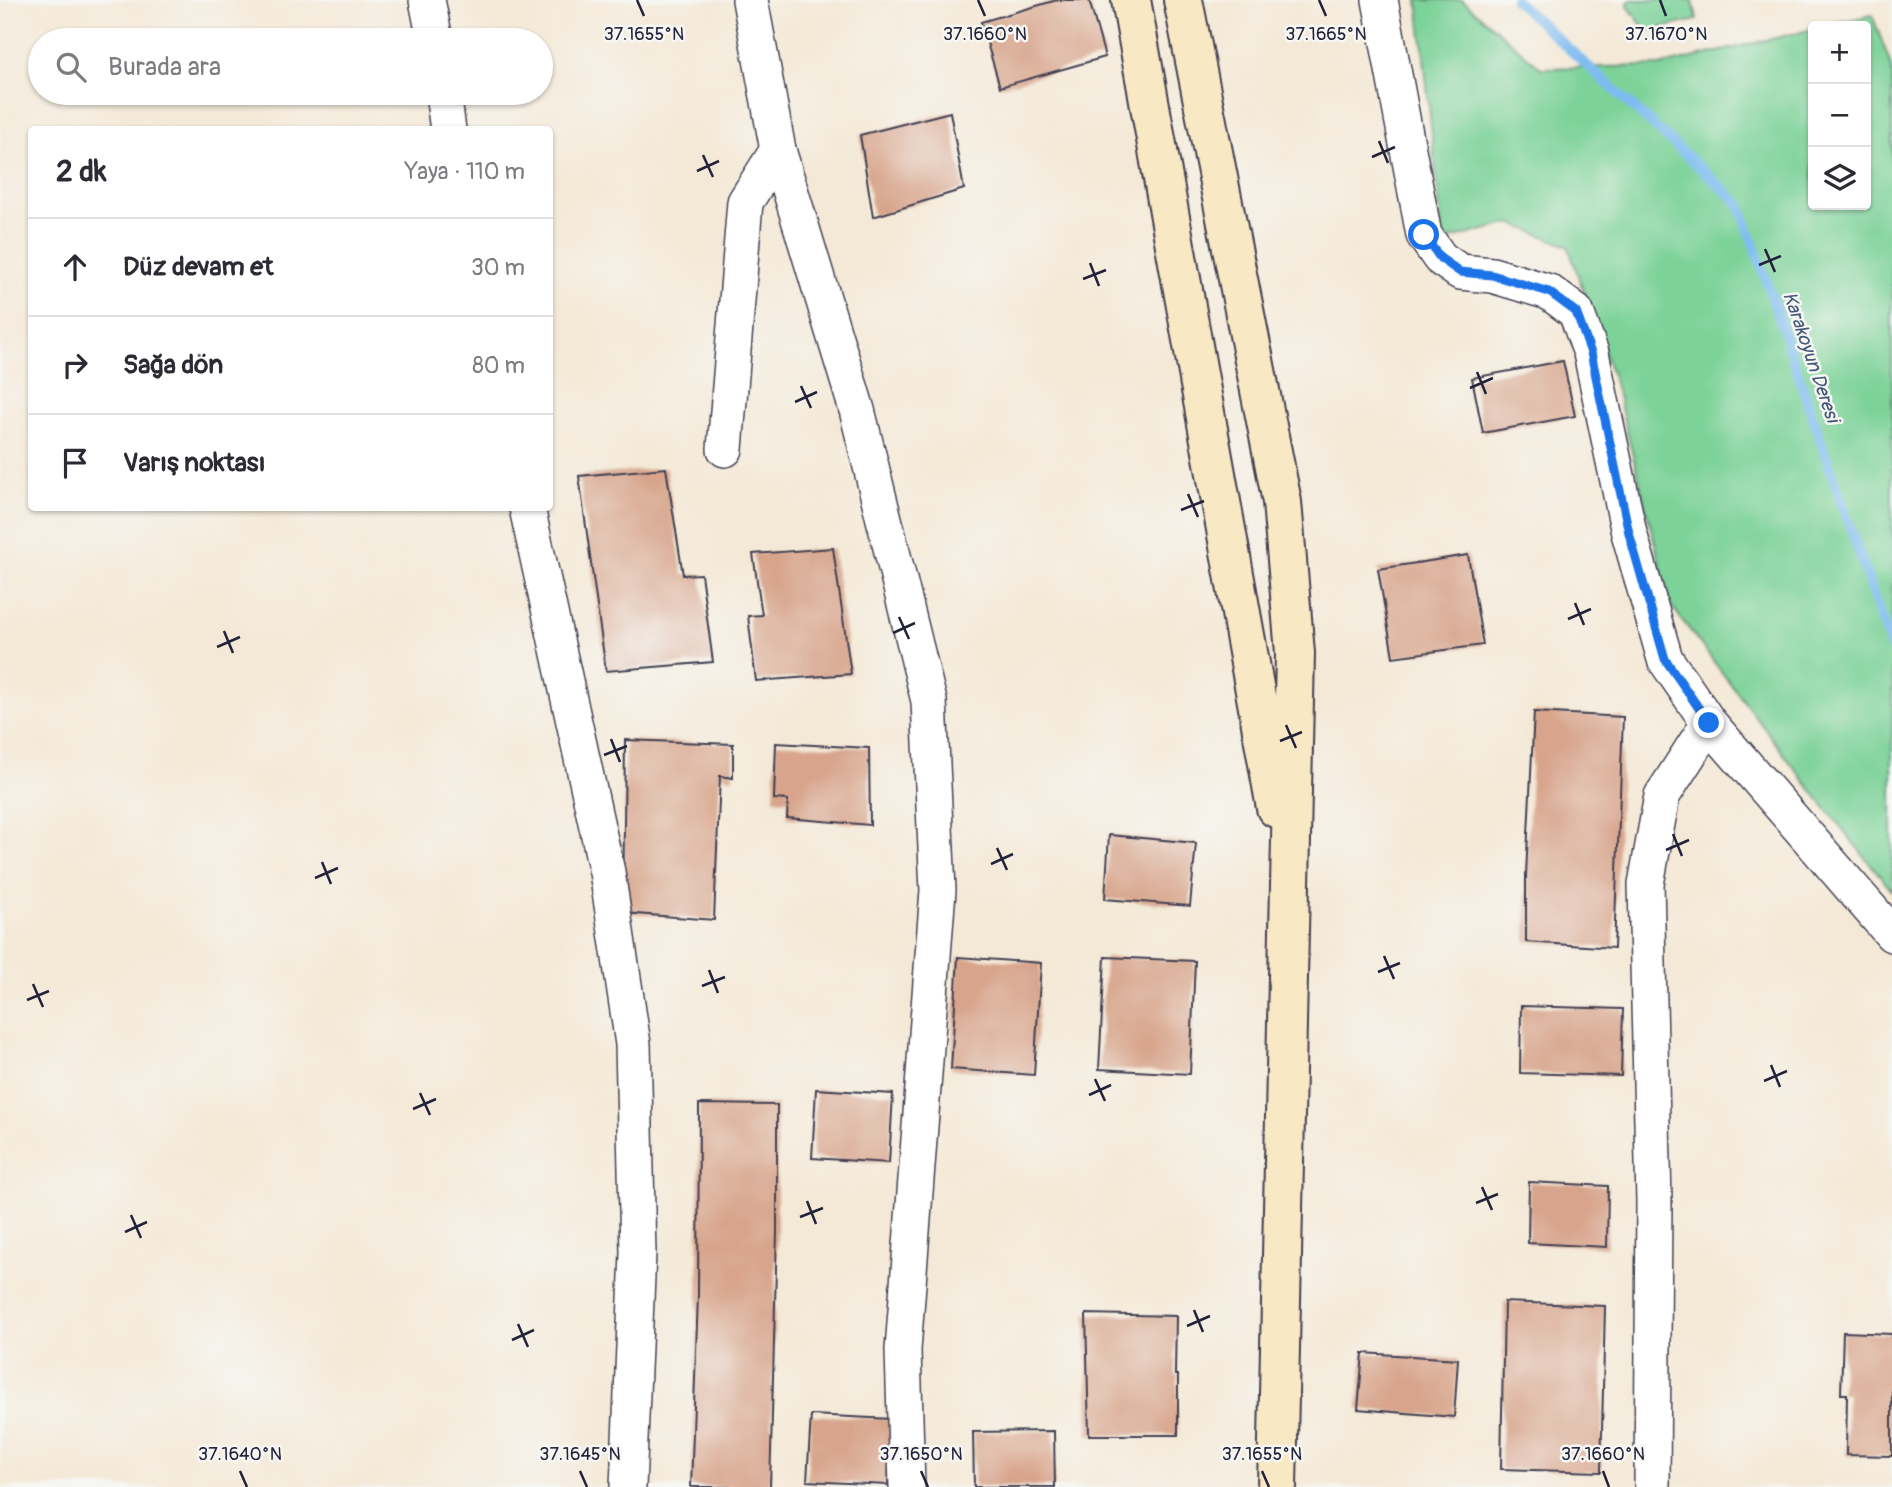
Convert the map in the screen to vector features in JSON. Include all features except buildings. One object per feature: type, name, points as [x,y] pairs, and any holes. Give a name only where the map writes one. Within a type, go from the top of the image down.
[{"type":"main road","points":[[1131,0],[1291,889]]},
{"type":"main road","points":[[1183,0],[1282,502],[1296,653],[1277,1487]]},
{"type":"street","points":[[427,0],[433,28]]},
{"type":"street","points":[[750,0],[778,150],[857,410],[929,701],[938,890],[903,1350],[907,1487]]},
{"type":"street","points":[[1380,0],[1424,235],[1440,258],[1460,272],[1492,275],[1549,292],[1576,312],[1591,353],[1629,533],[1665,659],[1709,723],[1892,934]]},
{"type":"street","points":[[445,105],[447,126]]},
{"type":"street","points":[[725,449],[745,202],[778,150]]},
{"type":"street","points":[[528,511],[607,873],[633,1044],[638,1253],[628,1487]]},
{"type":"street","points":[[1652,1487],[1654,1201],[1646,884],[1662,796],[1709,723]]},
{"type":"green space","points":[[1418,0],[1462,0],[1541,68],[1659,66],[1808,30],[1808,210],[1871,210],[1871,21],[1845,21],[1872,15],[1892,68],[1892,891],[1670,604],[1615,384],[1568,246],[1511,223],[1443,241]]},
{"type":"green space","points":[[1629,0],[1693,0],[1697,20],[1646,31],[1628,6]]},
{"type":"waterway","name":"Karakoyun Deresi","points":[[1515,0],[1740,204],[1892,650]]},
{"type":"route","points":[[1424,235],[1440,258],[1460,272],[1492,275],[1549,292],[1576,312],[1591,353],[1629,533],[1665,659],[1709,723]]}]
